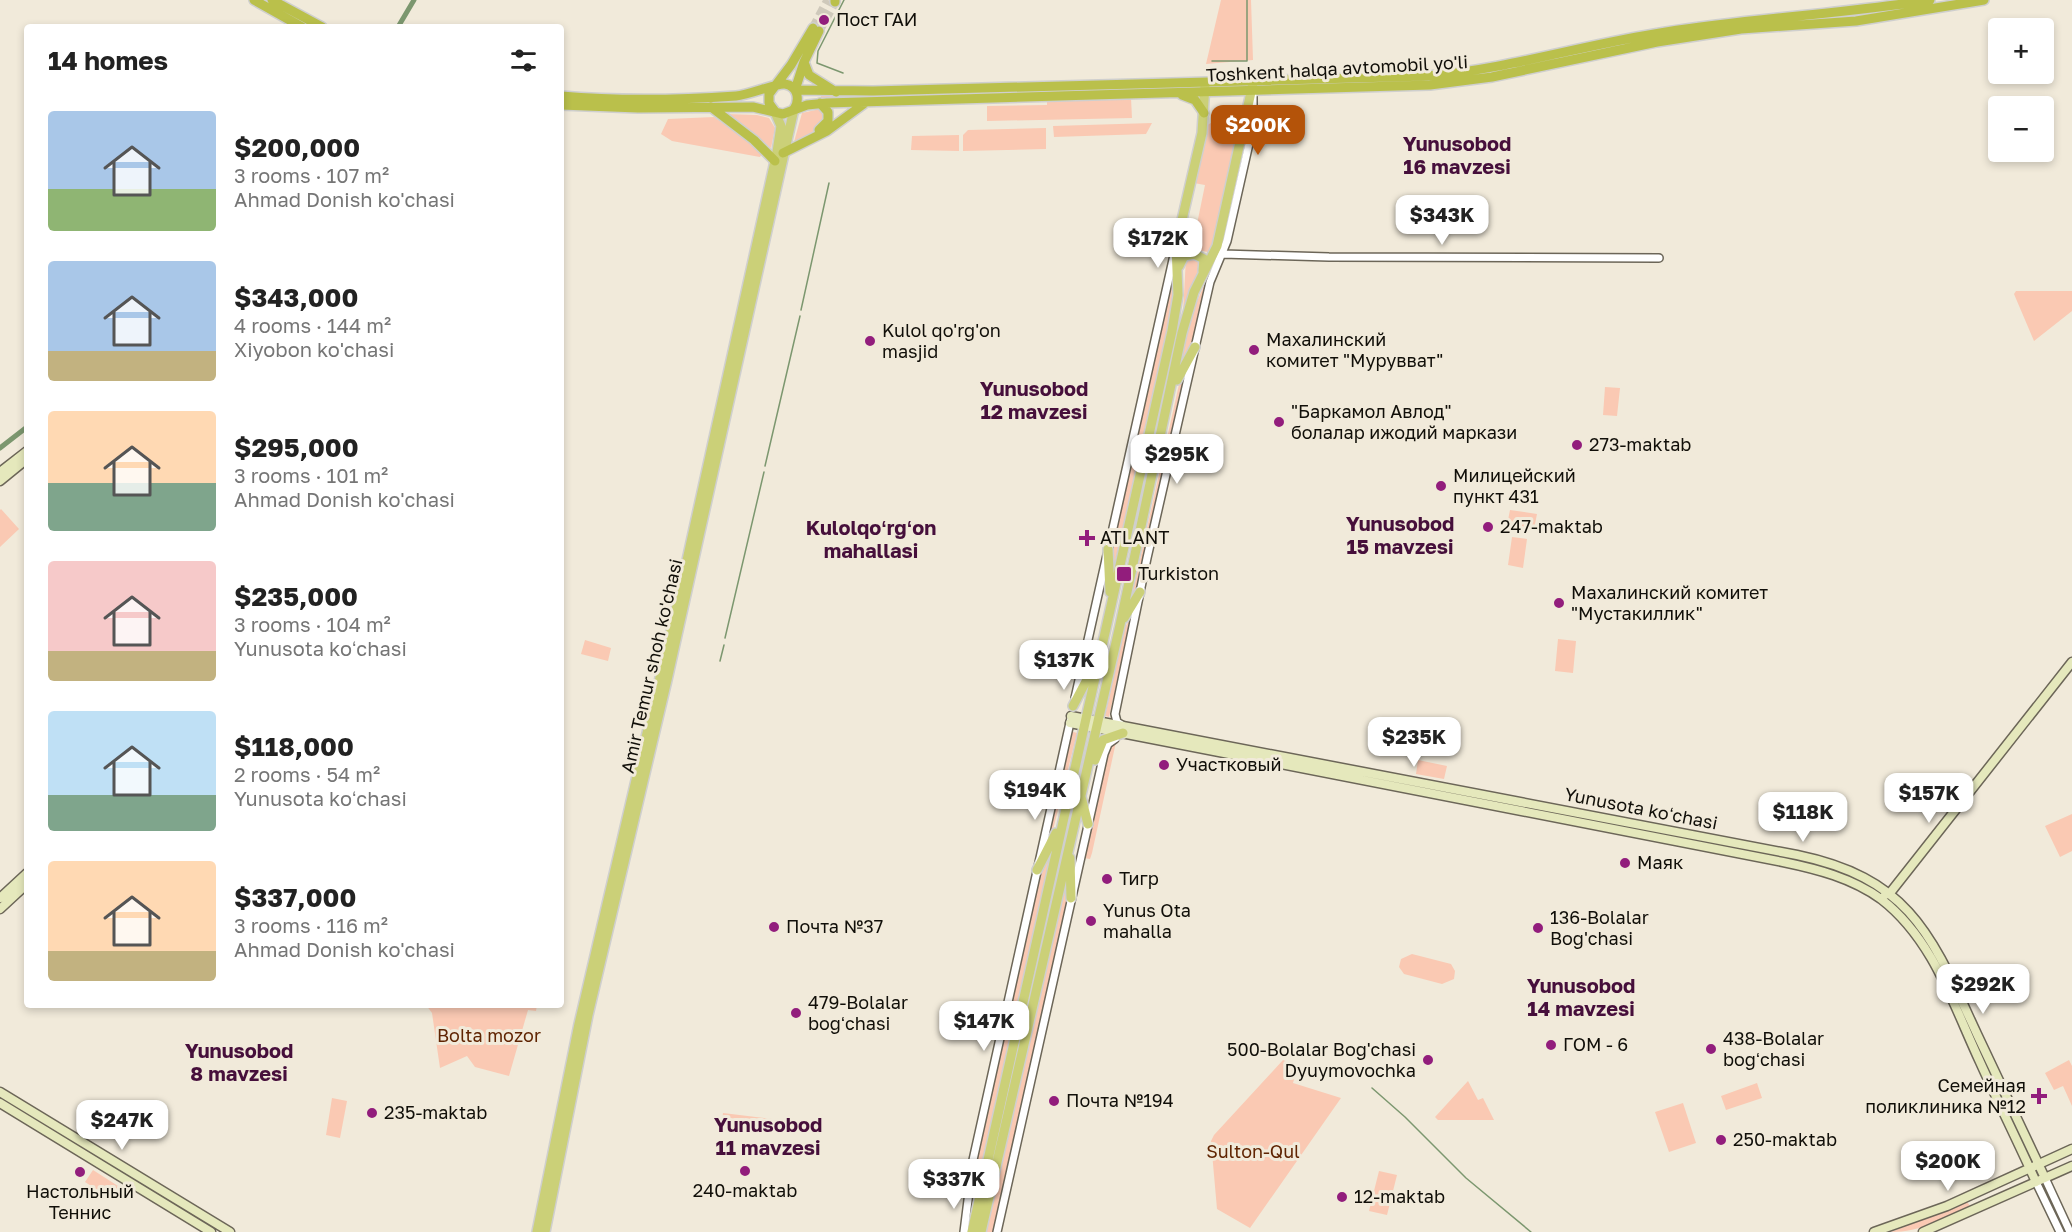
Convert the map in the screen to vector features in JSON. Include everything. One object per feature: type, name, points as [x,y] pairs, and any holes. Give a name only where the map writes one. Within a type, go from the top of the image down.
[{"type":"highway","points":[[254,0],[297,24]]},
{"type":"highway","points":[[272,0],[316,24]]},
{"type":"highway","name":"Toshkent halqa avtomobil yo'li","points":[[1792,21],[1930,0]]},
{"type":"highway","name":"Toshkent halqa avtomobil yo'li","points":[[564,96],[638,99],[738,96],[788,85],[795,90],[817,92],[1253,86],[1444,75],[1537,63],[1664,32],[1792,21],[1866,19],[1984,0]]},
{"type":"highway","points":[[774,110],[768,98],[816,29],[795,90],[798,98],[794,109]]},
{"type":"highway","points":[[804,62],[809,75],[836,92]]},
{"type":"highway","points":[[738,96],[764,85],[787,71]]},
{"type":"highway","points":[[800,74],[803,84],[817,92]]},
{"type":"highway","name":"Toshkent halqa avtomobil yo'li","points":[[564,105],[615,108],[753,106],[783,114],[820,103],[1177,93],[1205,87]]},
{"type":"highway","points":[[1177,93],[1195,100],[1204,116]]},
{"type":"highway","points":[[783,153],[827,131],[865,102]]},
{"type":"highway","points":[[807,141],[808,136],[828,121],[828,112],[820,103]]},
{"type":"highway","points":[[711,107],[753,140],[775,162]]},
{"type":"main road","points":[[1203,271],[1215,254],[1253,86]]},
{"type":"main road","points":[[972,1232],[1178,303],[1176,246],[1204,116],[1205,87]]},
{"type":"main road","name":"Amir Temur shoh ko'chasi","points":[[545,1232],[588,1015],[679,628],[794,109]]},
{"type":"main road","name":"Amir Temur shoh ko'chasi","points":[[537,1232],[579,1024],[662,670],[775,162],[781,126],[774,110]]},
{"type":"main road","points":[[1229,196],[1231,217]]},
{"type":"main road","points":[[1159,251],[1176,246]]},
{"type":"main road","points":[[981,1232],[1120,625],[1184,324],[1203,271],[1204,259],[1194,254],[1184,256],[1178,268]]},
{"type":"main road","points":[[1169,398],[1182,369],[1196,347]]},
{"type":"main road","points":[[0,472],[24,453]]},
{"type":"main road","points":[[0,480],[24,461]]},
{"type":"main road","points":[[1108,549],[1111,604]]},
{"type":"main road","points":[[1120,625],[1140,592]]},
{"type":"main road","points":[[1071,715],[1099,655]]},
{"type":"main road","points":[[1880,898],[1890,893],[2072,662]]},
{"type":"main road","name":"Yunusota koʻchasi","points":[[1071,715],[1084,722],[1124,730],[1818,860],[1851,870],[1890,893],[1919,923],[1944,960],[2034,1167]]},
{"type":"main road","points":[[1088,824],[1080,795],[1092,774],[1100,744],[1108,737],[1124,730]]},
{"type":"main road","name":"Yunusota koʻchasi","points":[[1124,730],[1136,735],[1800,866],[1848,880],[1888,904],[1912,928],[1930,953],[2040,1180]]},
{"type":"main road","points":[[1037,870],[1063,820]]},
{"type":"main road","points":[[1069,842],[1071,898]]},
{"type":"main road","points":[[0,898],[24,876]]},
{"type":"main road","points":[[0,908],[24,887]]},
{"type":"main road","points":[[1888,904],[1890,893]]},
{"type":"main road","points":[[0,1092],[230,1232]]},
{"type":"main road","points":[[0,1103],[211,1232]]},
{"type":"main road","points":[[1874,1232],[1968,1198],[2072,1149]]},
{"type":"main road","points":[[1923,1232],[2072,1166]]},
{"type":"main road","points":[[153,1197],[158,1188]]},
{"type":"main road","points":[[1968,1198],[1974,1201],[1973,1211]]},
{"type":"street","points":[[1124,730],[1117,722],[1115,714],[1210,282],[1223,254],[1252,126],[1253,86]]},
{"type":"street","points":[[964,1232],[973,1160],[1176,246]]},
{"type":"street","points":[[1223,254],[1318,257],[1659,258]]},
{"type":"street","points":[[997,1232],[1105,751],[1114,739],[1136,735]]},
{"type":"street","name":"Yunusota koʻchasi","points":[[2040,1180],[2060,1232]]},
{"type":"street","name":"Yunusota koʻchasi","points":[[2040,1180],[2070,1232]]},
{"type":"green space","points":[[1221,0],[1251,0],[1253,60],[1206,64]]},
{"type":"green space","points":[[1175,87],[1175,90],[821,99],[821,96]]},
{"type":"green space","points":[[1131,98],[1132,118],[987,121],[987,106],[1047,105],[1047,101]]},
{"type":"green space","points":[[820,109],[825,117],[821,126],[796,144],[794,142],[802,113]]},
{"type":"green space","points":[[726,114],[757,115],[769,118],[775,128],[771,148]]},
{"type":"green space","points":[[714,117],[763,152],[760,157],[672,141],[661,134],[668,119]]},
{"type":"green space","points":[[1226,121],[1240,124],[1212,253],[1180,246],[1186,222],[1197,224],[1205,185],[1194,183],[1207,125]]},
{"type":"green space","points":[[1152,123],[1146,134],[1054,137],[1053,126]]},
{"type":"green space","points":[[1046,128],[1046,149],[963,151],[963,135],[968,130]]},
{"type":"green space","points":[[959,135],[959,151],[911,150],[912,136]]},
{"type":"green space","points":[[1186,258],[1199,259],[1203,264],[1183,313]]},
{"type":"green space","points":[[1216,258],[1193,345],[1179,367],[1192,313]]},
{"type":"green space","points":[[1173,269],[1172,312],[1112,575],[1110,549]]},
{"type":"green space","points":[[2016,291],[2072,291],[2072,311],[2034,341],[2014,294]]},
{"type":"green space","points":[[1189,362],[1137,590],[1130,604],[1182,371]]},
{"type":"green space","points":[[1605,387],[1620,388],[1617,416],[1603,415]]},
{"type":"green space","points":[[0,510],[19,529],[0,547]]},
{"type":"green space","points":[[1510,510],[1537,514],[1534,529],[1507,525]]},
{"type":"green space","points":[[1512,537],[1527,539],[1523,568],[1508,565]]},
{"type":"green space","points":[[1131,618],[1109,717],[1105,716],[1125,627]]},
{"type":"green space","points":[[1558,639],[1576,641],[1573,673],[1555,671]]},
{"type":"green space","points":[[585,640],[611,648],[608,661],[581,654]]},
{"type":"green space","points":[[1070,731],[1077,733],[1053,830],[1045,850]]},
{"type":"green space","points":[[1116,742],[1092,853],[1090,859],[1084,858],[1108,749]]},
{"type":"green space","points":[[1418,760],[1447,766],[1444,779],[1416,774]]},
{"type":"green space","points":[[1074,792],[1065,845],[975,1232]]},
{"type":"green space","points":[[2072,814],[2072,851],[2060,857],[2045,826]]},
{"type":"green space","points":[[1051,851],[970,1232],[967,1232],[977,1150],[1038,876]]},
{"type":"green space","points":[[1067,871],[1068,904],[994,1232],[986,1232]]},
{"type":"green space","points":[[1412,954],[1451,964],[1455,971],[1454,979],[1442,984],[1404,974],[1399,967],[1401,959]]},
{"type":"green space","name":"Bolta mozor","points":[[428,1008],[536,1008],[536,1011],[528,1010],[509,1076],[475,1067],[467,1056],[440,1068],[432,1013]]},
{"type":"green space","name":"Sulton-Qul","points":[[1283,1060],[1298,1066],[1293,1083],[1341,1098],[1250,1228],[1217,1209],[1211,1141]]},
{"type":"green space","points":[[2069,1060],[2072,1066],[2072,1106],[2063,1086],[2054,1090],[2045,1073]]},
{"type":"green space","points":[[1468,1081],[1478,1100],[1483,1098],[1494,1120],[1438,1120],[1435,1117]]},
{"type":"green space","points":[[1757,1083],[1762,1098],[1726,1110],[1721,1096]]},
{"type":"green space","points":[[332,1098],[347,1101],[340,1138],[326,1135]]},
{"type":"green space","points":[[1683,1103],[1696,1143],[1669,1152],[1655,1112]]},
{"type":"green space","points":[[723,1113],[772,1119],[770,1134],[721,1129]]},
{"type":"green space","points":[[93,1170],[118,1186],[110,1198],[85,1182]]},
{"type":"green space","points":[[1379,1171],[1397,1175],[1387,1215],[1369,1211]]},
{"type":"green space","points":[[1967,1202],[1971,1207],[1942,1220],[1912,1230],[1891,1232]]},
{"type":"waterway","points":[[400,24],[414,0]]},
{"type":"waterway","points":[[843,73],[817,63],[818,51],[844,0]]},
{"type":"waterway","points":[[1212,61],[1247,61],[1247,0]]},
{"type":"waterway","points":[[801,310],[829,183]]},
{"type":"waterway","points":[[765,466],[800,316]]},
{"type":"waterway","points":[[0,448],[24,429]]},
{"type":"waterway","points":[[725,638],[764,472]]},
{"type":"waterway","points":[[720,661],[724,645]]},
{"type":"waterway","points":[[1372,1088],[1405,1117],[1466,1178],[1531,1232]]},
{"type":"tunnel","points":[[813,28],[828,0]]},
{"type":"tunnel","points":[[819,31],[835,2]]},
{"type":"place","name":"Пост ГАИ","points":[[824,20]]},
{"type":"place","name":"Kulol qo'rg'on masjid","points":[[870,341]]},
{"type":"place","name":"Махалинский комитет \"Мурувват\"","points":[[1254,350]]},
{"type":"place","name":"\"Баркамол Авлод\" болалар ижодий маркази","points":[[1279,422]]},
{"type":"place","name":"273-maktab","points":[[1577,445]]},
{"type":"place","name":"Милицейский пункт 431","points":[[1441,486]]},
{"type":"place","name":"247-maktab","points":[[1488,527]]},
{"type":"place","name":"ATLANT","points":[[1087,538]]},
{"type":"place","name":"Turkiston","points":[[1124,574]]},
{"type":"place","name":"Махалинский комитет \"Мустакиллик\"","points":[[1559,603]]},
{"type":"place","name":"Участковый","points":[[1164,765]]},
{"type":"place","name":"Маяк","points":[[1625,863]]},
{"type":"place","name":"Тигр","points":[[1107,879]]},
{"type":"place","name":"Yunus Ota mahalla","points":[[1091,921]]},
{"type":"place","name":"Почта №37","points":[[774,927]]},
{"type":"place","name":"136-Bolalar Bog'chasi","points":[[1538,928]]},
{"type":"place","name":"479-Bolalar bogʻchasi","points":[[796,1013]]},
{"type":"place","name":"ГОМ - 6","points":[[1551,1045]]},
{"type":"place","name":"438-Bolalar bogʻchasi","points":[[1711,1049]]},
{"type":"place","name":"500-Bolalar Bog'chasi Dyuymovochka","points":[[1428,1060]]},
{"type":"place","name":"Семейная поликлиника №12","points":[[2039,1096]]},
{"type":"place","name":"Почта №194","points":[[1054,1101]]},
{"type":"place","name":"235-maktab","points":[[372,1113]]},
{"type":"place","name":"250-maktab","points":[[1721,1140]]},
{"type":"place","name":"240-maktab","points":[[745,1171]]},
{"type":"place","name":"Настольный Теннис","points":[[80,1172]]},
{"type":"place","name":"12-maktab","points":[[1342,1197]]},
{"type":"district","name":"Yunusobod 16 mavzesi","points":[[1457,156]]},
{"type":"district","name":"Yunusobod 12 mavzesi","points":[[1034,400]]},
{"type":"district","name":"Yunusobod 15 mavzesi","points":[[1400,536]]},
{"type":"district","name":"Kulolqoʻrgʻon mahallasi","points":[[871,540]]},
{"type":"district","name":"Yunusobod 14 mavzesi","points":[[1581,998]]},
{"type":"district","name":"Yunusobod 8 mavzesi","points":[[239,1062]]},
{"type":"district","name":"Yunusobod 11 mavzesi","points":[[768,1136]]}]
